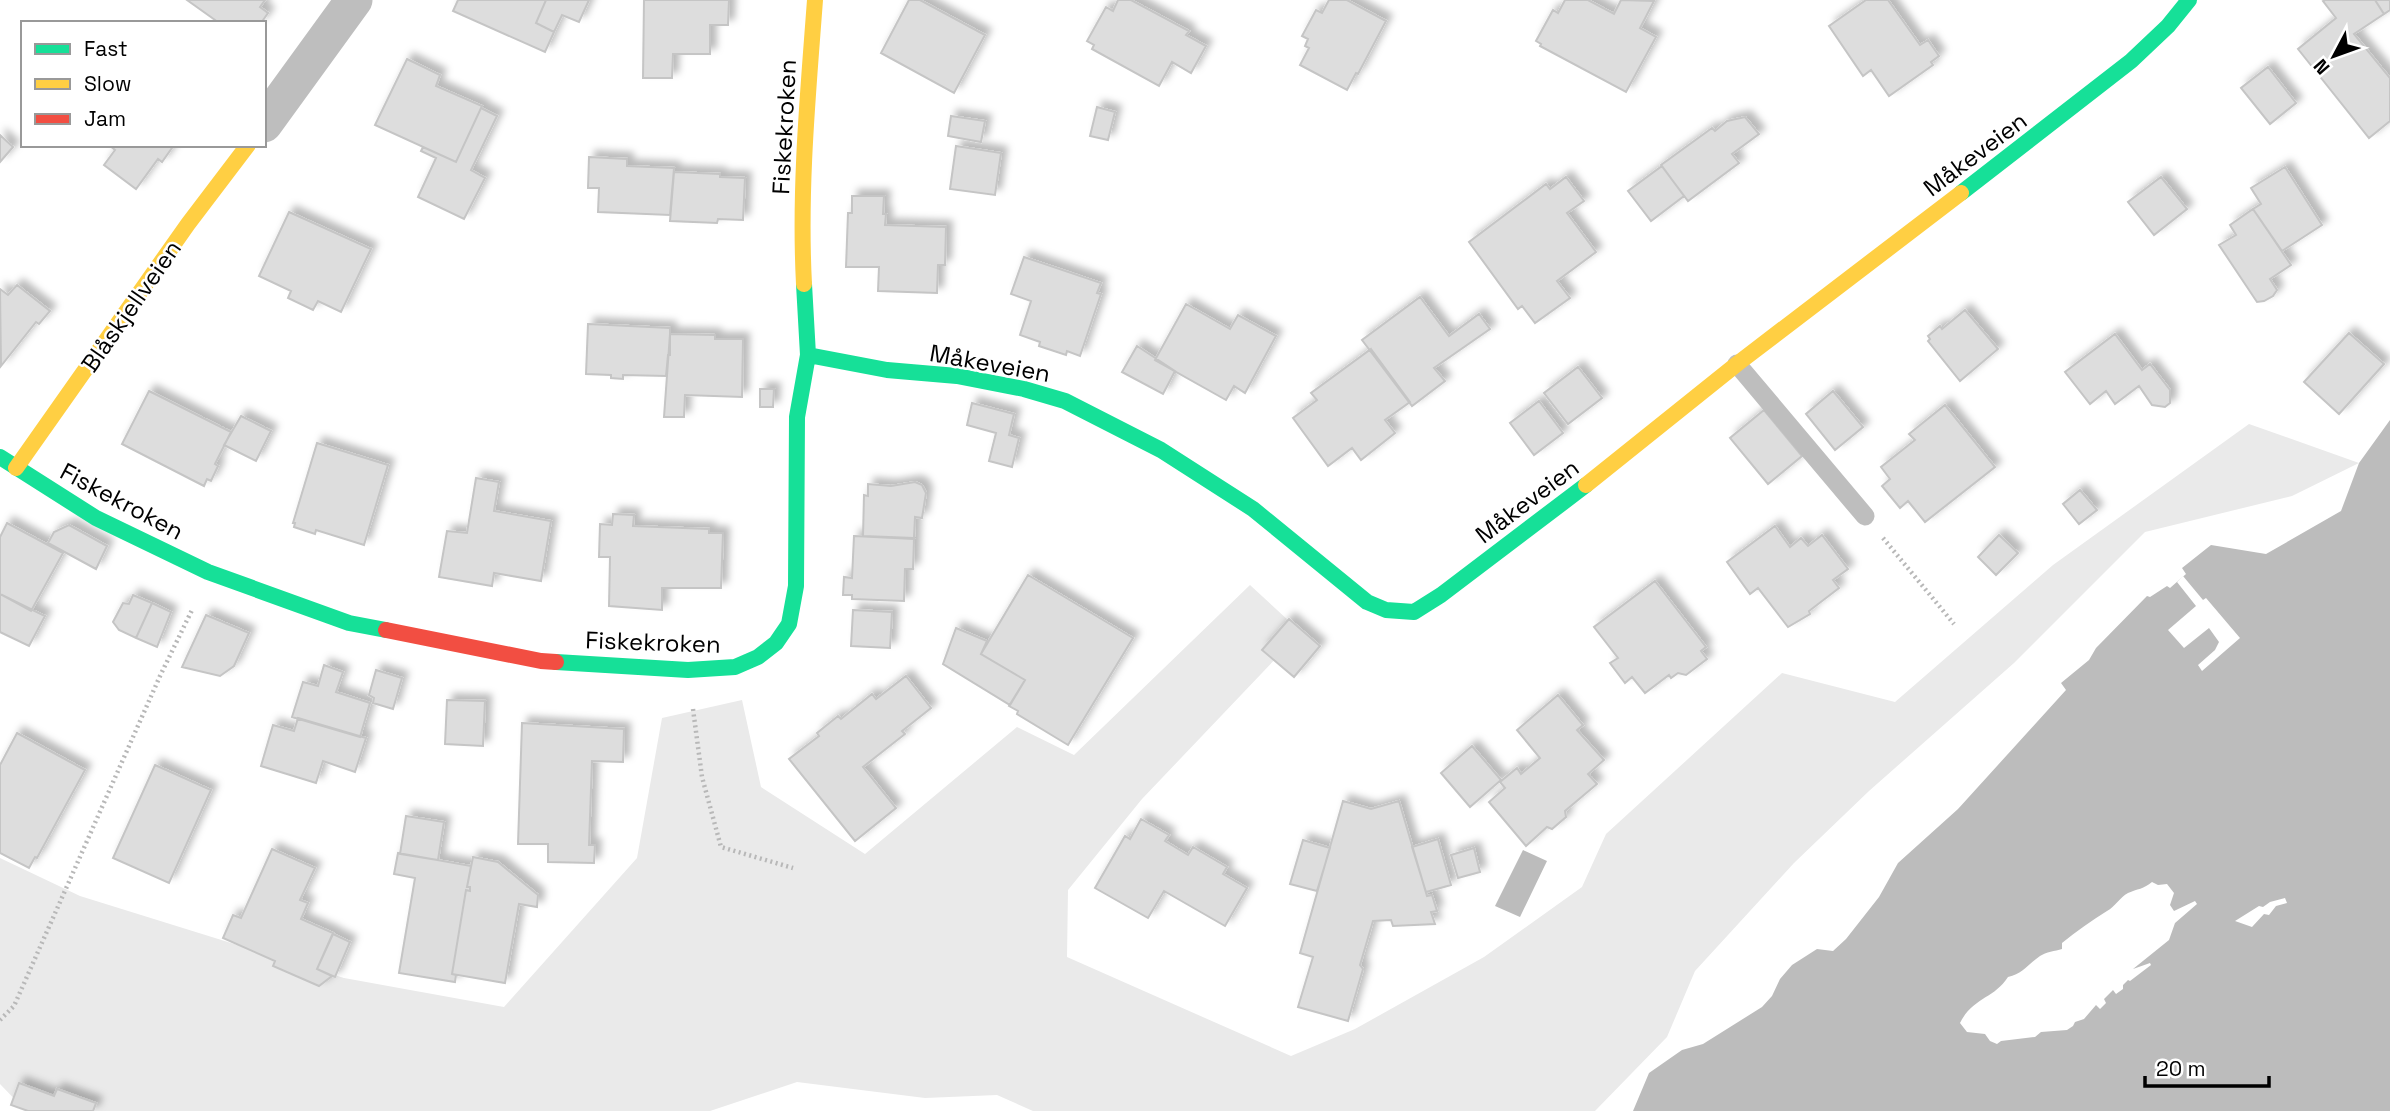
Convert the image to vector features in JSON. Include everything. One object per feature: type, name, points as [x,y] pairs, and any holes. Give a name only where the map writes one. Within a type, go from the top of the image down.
[{"type":"street","points":[[266,121],[354,0]]},
{"type":"street","name":"Fiskekroken","points":[[0,457],[96,518],[208,572],[349,623],[541,661],[688,670],[735,667],[758,657],[776,643],[789,624],[796,586],[797,417],[808,355],[802,241],[805,126],[815,0]]},
{"type":"street","name":"Måkeveien","points":[[808,355],[887,370],[957,376],[1024,389],[1065,401],[1161,450],[1253,509],[1367,602],[1386,610],[1415,612],[1441,596],[1576,493],[1737,364],[2091,93],[2121,69],[2177,16],[2189,0]]},
{"type":"street","name":"Blåskjellveien","points":[[16,468],[188,224],[246,147]]},
{"type":"lane","points":[[1737,364],[1865,516]]},
{"type":"path","points":[[1899,556],[1954,624]]},
{"type":"path","points":[[0,1020],[14,1006],[160,676],[185,627]]},
{"type":"path","points":[[688,670],[702,777],[721,847],[793,868]]},
{"type":"shaded area","points":[[2390,420],[2390,1111],[1633,1111],[1649,1073],[1682,1050],[1703,1044],[1762,1007],[1792,965],[1817,949],[1833,951],[1846,939],[1879,897],[1898,863],[1958,809],[2066,690],[2061,683],[2089,660],[2096,648],[2147,596],[2150,597],[2167,586],[2170,588],[2186,574],[2182,568],[2211,545],[2266,554],[2341,511],[2359,463]],"holes":[[[2152,882],[2158,885],[2167,884],[2174,893],[2170,905],[2174,911],[2195,901],[2197,904],[2175,923],[2169,940],[2133,969],[2150,963],[2151,965],[2128,980],[2116,994],[2113,990],[2104,999],[2106,1003],[2100,1009],[2096,1005],[2084,1019],[2075,1022],[2067,1030],[2041,1032],[2035,1037],[2001,1041],[1997,1044],[1990,1041],[1985,1034],[1967,1032],[1960,1023],[1971,1008],[1996,990],[2008,977],[2042,955],[2062,949],[2062,943],[2125,895]],[[2285,898],[2287,903],[2276,906],[2269,915],[2264,914],[2252,927],[2235,921],[2259,906],[2263,907]]]},
{"type":"shaded area","points":[[2249,424],[2359,463],[2292,496],[2145,532],[2014,663],[1869,791],[1794,863],[1695,971],[1667,1037],[1595,1111],[1033,1111],[997,1095],[925,1098],[797,1082],[710,1111],[26,1111],[0,1084],[0,858],[80,896],[344,978],[504,1007],[637,858],[662,718],[742,700],[761,787],[865,854],[1017,727],[1074,755],[1250,585],[1301,632],[1142,799],[1068,890],[1067,957],[1291,1056],[1355,1029],[1484,957],[1582,887],[1606,834],[1782,673],[1895,702],[2053,565]]},
{"type":"shaded area","points":[[1523,850],[1547,861],[1520,917],[1495,906]]},
{"type":"pier","points":[[2183,576],[2240,638],[2202,671],[2198,665],[2215,650],[2219,642],[2209,628],[2184,648],[2168,630],[2196,606],[2177,582]]},
{"type":"building","points":[[187,0],[265,0],[260,7],[268,13],[262,21],[215,20]]},
{"type":"building","points":[[458,0],[546,0],[536,23],[554,32],[545,52],[453,11]]},
{"type":"building","points":[[546,0],[589,0],[579,22],[562,15],[554,32],[536,23]]},
{"type":"building","points":[[644,0],[729,0],[728,25],[710,25],[710,54],[673,54],[672,78],[643,78]]},
{"type":"building","points":[[909,0],[920,0],[985,35],[954,93],[881,53]]},
{"type":"building","points":[[1118,0],[1131,0],[1189,31],[1186,35],[1206,46],[1191,73],[1172,62],[1159,86],[1092,49],[1094,45],[1087,41],[1106,7],[1113,11]]},
{"type":"building","points":[[1329,0],[1347,0],[1386,21],[1347,90],[1300,65],[1309,48],[1305,46],[1308,39],[1302,36],[1316,10],[1322,13]]},
{"type":"building","points":[[1565,0],[1588,0],[1614,14],[1621,0],[1654,1],[1640,28],[1656,37],[1626,92],[1540,46],[1536,41],[1553,10],[1558,13]]},
{"type":"building","points":[[1866,0],[1888,0],[1920,45],[1928,40],[1939,56],[1931,62],[1933,65],[1889,96],[1871,70],[1863,76],[1829,26]]},
{"type":"building","points":[[2375,0],[2384,14],[2354,34],[2390,78],[2390,121],[2369,138],[2298,49],[2336,18],[2323,1]]},
{"type":"building","points":[[2375,0],[2390,0],[2390,10],[2384,14]]},
{"type":"building","points":[[407,59],[440,75],[436,86],[482,106],[456,162],[375,125]]},
{"type":"building","points":[[2268,67],[2296,103],[2270,124],[2241,88]]},
{"type":"building","points":[[1097,107],[1115,112],[1108,140],[1090,136]]},
{"type":"building","points":[[481,108],[497,116],[471,170],[485,178],[464,219],[418,197],[436,158],[421,151],[423,147],[456,162]]},
{"type":"building","points":[[951,116],[985,121],[981,142],[948,136]]},
{"type":"building","points":[[1745,117],[1759,134],[1732,154],[1739,163],[1688,201],[1661,165],[1712,128],[1715,131],[1727,121]]},
{"type":"building","points":[[0,135],[13,147],[0,162]]},
{"type":"building","points":[[956,146],[1001,153],[995,195],[950,189]]},
{"type":"building","points":[[111,147],[173,147],[162,162],[158,159],[136,189],[104,165],[115,150]]},
{"type":"building","points":[[589,157],[627,159],[627,166],[674,168],[670,215],[598,212],[599,188],[588,188]]},
{"type":"building","points":[[1662,166],[1684,196],[1651,221],[1628,191]]},
{"type":"building","points":[[2285,167],[2322,225],[2282,251],[2253,209],[2261,204],[2251,188]]},
{"type":"building","points":[[674,172],[745,178],[743,220],[718,219],[717,223],[670,221]]},
{"type":"building","points":[[1566,177],[1584,201],[1567,213],[1596,252],[1557,281],[1570,298],[1535,323],[1522,306],[1518,309],[1469,242],[1546,184],[1550,189]]},
{"type":"building","points":[[2161,177],[2187,209],[2154,235],[2128,202]]},
{"type":"building","points":[[852,196],[884,196],[885,225],[946,227],[945,265],[938,265],[937,293],[878,291],[879,267],[846,267],[848,213],[852,213]]},
{"type":"building","points":[[2253,209],[2291,265],[2270,279],[2277,290],[2273,296],[2257,302],[2219,245],[2236,235],[2230,225]]},
{"type":"building","points":[[289,212],[371,249],[341,312],[318,301],[313,310],[288,298],[291,291],[259,276]]},
{"type":"building","points":[[1024,257],[1101,283],[1097,293],[1101,294],[1080,356],[1067,351],[1066,355],[1039,346],[1040,342],[1020,335],[1031,301],[1011,294]]},
{"type":"building","points":[[17,285],[50,311],[39,324],[36,322],[1,366],[0,289],[8,295]]},
{"type":"building","points":[[1420,297],[1449,336],[1479,314],[1490,329],[1434,368],[1445,381],[1412,406],[1362,340]]},
{"type":"building","points":[[1186,304],[1230,329],[1238,315],[1276,336],[1245,393],[1234,386],[1226,400],[1155,360]]},
{"type":"building","points":[[1965,310],[1998,349],[1960,381],[1928,341],[1928,336],[1940,326],[1942,329]]},
{"type":"building","points":[[588,324],[670,328],[670,355],[666,376],[623,375],[623,379],[611,378],[611,375],[586,374]]},
{"type":"building","points":[[2349,333],[2384,364],[2339,414],[2304,382]]},
{"type":"building","points":[[670,334],[743,339],[742,397],[685,395],[684,417],[664,417]]},
{"type":"building","points":[[2115,334],[2142,370],[2150,364],[2170,390],[2170,403],[2165,407],[2152,405],[2139,386],[2115,404],[2106,391],[2090,404],[2065,372]]},
{"type":"building","points":[[1137,346],[1175,371],[1163,394],[1122,372]]},
{"type":"building","points":[[1371,349],[1410,402],[1385,420],[1395,433],[1361,460],[1352,448],[1328,466],[1293,418],[1317,400],[1311,393]]},
{"type":"building","points":[[1578,367],[1602,398],[1568,424],[1544,393]]},
{"type":"building","points":[[760,389],[774,389],[773,407],[760,407]]},
{"type":"building","points":[[149,391],[231,432],[215,464],[218,466],[211,481],[207,479],[204,486],[122,444]]},
{"type":"building","points":[[1833,391],[1863,427],[1835,450],[1806,414]]},
{"type":"building","points":[[1539,401],[1563,433],[1534,455],[1510,423]]},
{"type":"building","points":[[972,403],[1014,414],[1009,435],[1019,438],[1012,467],[989,461],[996,433],[967,425]]},
{"type":"building","points":[[1945,405],[1995,467],[1925,522],[1908,501],[1900,508],[1882,486],[1890,479],[1881,467],[1915,440],[1909,434]]},
{"type":"building","points":[[1764,410],[1802,456],[1768,484],[1730,438]]},
{"type":"building","points":[[241,416],[271,431],[256,461],[224,445]]},
{"type":"building","points":[[317,443],[388,465],[364,545],[316,530],[315,534],[294,527]]},
{"type":"building","points":[[476,478],[499,482],[494,511],[551,521],[541,581],[494,573],[492,586],[439,577],[447,531],[467,533]]},
{"type":"building","points":[[915,482],[922,485],[926,493],[922,518],[915,517],[914,538],[863,536],[864,495],[868,496],[868,484],[891,486]]},
{"type":"building","points":[[2080,490],[2097,510],[2079,524],[2063,504]]},
{"type":"building","points":[[613,514],[634,515],[633,526],[709,529],[709,533],[723,533],[721,588],[662,588],[662,610],[609,606],[610,557],[599,557],[600,524],[612,525]]},
{"type":"building","points":[[7,523],[63,553],[31,611],[0,594],[0,537]]},
{"type":"building","points":[[69,525],[107,546],[96,569],[48,543],[54,532]]},
{"type":"building","points":[[1775,526],[1790,547],[1801,538],[1808,546],[1822,535],[1848,569],[1833,580],[1839,588],[1809,611],[1810,614],[1788,627],[1758,588],[1750,594],[1727,562]]},
{"type":"building","points":[[1999,535],[2018,553],[1996,575],[1978,557]]},
{"type":"building","points":[[854,536],[914,539],[913,569],[905,569],[904,601],[852,599],[852,595],[843,595],[844,577],[852,578]]},
{"type":"building","points":[[1028,575],[1133,638],[1068,745],[1017,714],[1018,711],[1009,706],[1025,680],[981,654]]},
{"type":"building","points":[[1655,581],[1706,647],[1701,651],[1707,659],[1686,675],[1678,673],[1671,678],[1669,675],[1645,693],[1632,677],[1625,683],[1610,663],[1618,658],[1594,627]]},
{"type":"building","points":[[0,594],[45,616],[29,646],[0,632]]},
{"type":"building","points":[[133,595],[152,603],[136,638],[119,630],[113,622],[123,603],[129,604]]},
{"type":"building","points":[[152,603],[171,612],[157,647],[136,638]]},
{"type":"building","points":[[853,610],[892,612],[890,648],[851,646]]},
{"type":"building","points":[[206,615],[249,633],[234,666],[220,676],[182,667]]},
{"type":"building","points":[[1289,619],[1320,646],[1294,677],[1262,650]]},
{"type":"building","points":[[956,628],[987,641],[981,654],[1025,680],[1010,705],[943,664]]},
{"type":"building","points":[[324,665],[343,672],[336,692],[370,703],[360,737],[292,717],[303,682],[318,686]]},
{"type":"building","points":[[376,670],[402,678],[393,709],[373,703],[374,698],[369,695]]},
{"type":"building","points":[[906,676],[931,708],[902,731],[905,734],[863,767],[896,808],[855,841],[789,759],[819,736],[817,733],[838,716],[841,719],[872,694],[876,699]]},
{"type":"building","points":[[1558,695],[1583,725],[1577,730],[1604,760],[1588,774],[1597,784],[1565,811],[1566,817],[1552,829],[1547,827],[1526,846],[1489,802],[1505,788],[1500,782],[1517,768],[1521,774],[1540,758],[1517,730]]},
{"type":"building","points":[[447,700],[485,701],[483,746],[445,744]]},
{"type":"building","points":[[298,718],[366,738],[355,772],[323,761],[316,783],[261,766],[273,725],[294,731]]},
{"type":"building","points":[[522,723],[624,729],[623,762],[592,761],[589,845],[595,845],[594,863],[548,862],[548,844],[518,844]]},
{"type":"building","points":[[17,733],[85,770],[29,868],[0,853],[0,765]]},
{"type":"building","points":[[1472,746],[1501,780],[1470,807],[1441,773]]},
{"type":"building","points":[[155,765],[211,790],[169,883],[113,858]]},
{"type":"building","points":[[1343,801],[1371,809],[1399,801],[1427,896],[1432,895],[1437,911],[1431,912],[1435,924],[1393,926],[1391,920],[1373,921],[1348,1021],[1298,1007],[1313,957],[1300,953]]},
{"type":"building","points":[[406,816],[444,822],[438,860],[400,854]]},
{"type":"building","points":[[1141,819],[1169,835],[1165,841],[1188,855],[1193,847],[1227,867],[1223,874],[1247,888],[1225,926],[1164,891],[1148,918],[1095,888],[1125,836],[1130,839]]},
{"type":"building","points":[[1438,839],[1451,885],[1426,892],[1412,847]]},
{"type":"building","points":[[1303,840],[1330,848],[1317,891],[1290,884]]},
{"type":"building","points":[[1474,848],[1480,872],[1458,878],[1451,855]]},
{"type":"building","points":[[272,849],[315,868],[300,900],[308,903],[301,919],[333,933],[317,969],[332,976],[319,986],[273,966],[275,961],[223,938],[233,915],[241,918]]},
{"type":"building","points":[[398,853],[471,866],[467,887],[470,887],[470,891],[466,890],[452,974],[456,975],[455,982],[399,973],[415,878],[394,874]]},
{"type":"building","points":[[473,857],[498,862],[538,895],[537,907],[519,904],[505,983],[452,974],[466,890],[470,891],[470,887],[467,887]]},
{"type":"building","points":[[333,934],[350,942],[335,977],[317,969]]},
{"type":"building","points":[[19,1083],[54,1096],[57,1089],[96,1103],[93,1111],[28,1111],[11,1105]]},
{"type":"traffic: fast","points":[[1961,193],[2131,61],[2168,26],[2189,0]]},
{"type":"traffic: fast","points":[[556,662],[688,670],[735,667],[758,657],[776,643],[789,624],[796,586],[797,417],[808,355],[804,284]]},
{"type":"traffic: fast","points":[[808,355],[887,370],[957,376],[1024,389],[1065,401],[1161,450],[1253,509],[1367,602],[1386,610],[1414,612],[1441,595],[1586,485]]},
{"type":"traffic: fast","points":[[0,457],[96,518],[208,572],[349,623],[386,630]]},
{"type":"traffic: slow","points":[[804,284],[803,177],[815,0]]},
{"type":"traffic: slow","points":[[16,468],[188,224],[246,147]]},
{"type":"traffic: slow","points":[[1586,485],[1737,364],[1961,193]]},
{"type":"traffic: jam","points":[[386,630],[556,662]]}]
